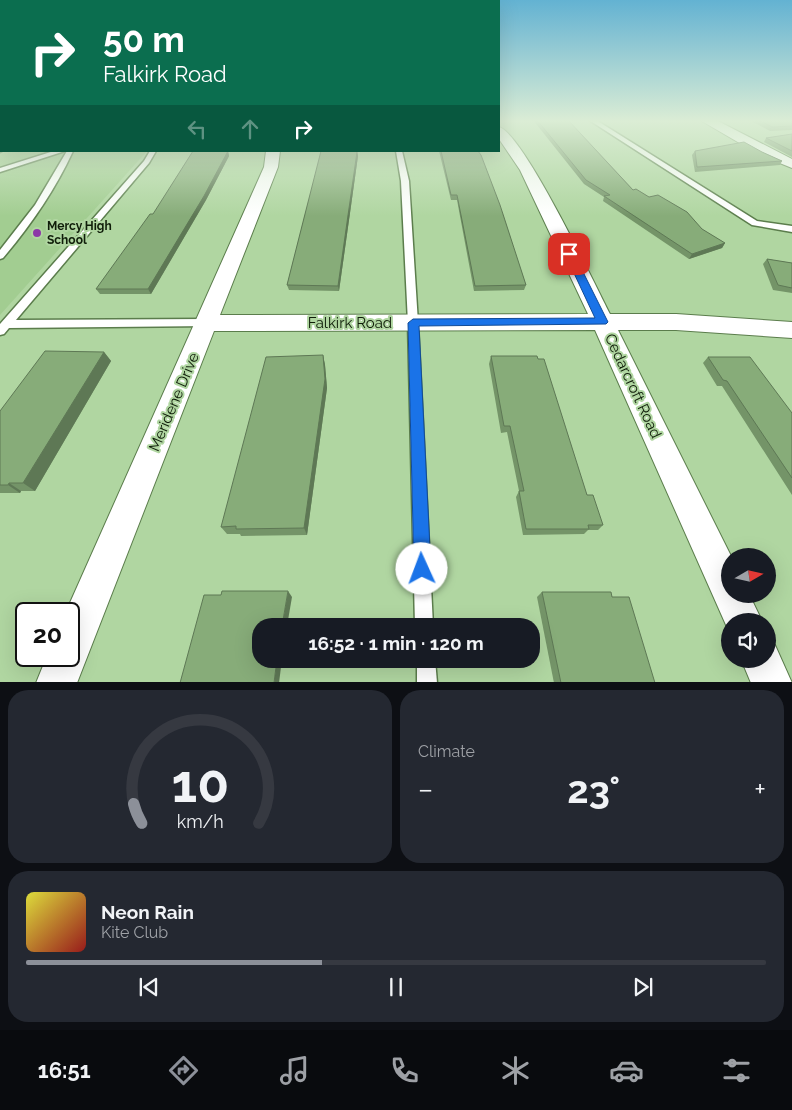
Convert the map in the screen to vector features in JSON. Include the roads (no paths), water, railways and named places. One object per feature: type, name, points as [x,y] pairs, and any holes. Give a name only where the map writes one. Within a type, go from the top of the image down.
[{"type":"street","name":"Meridene Drive","points":[[80,625],[207,324],[271,167],[273,152]]},
{"type":"street","name":"Cedarcroft Road","points":[[516,152],[603,322],[721,574]]},
{"type":"street","points":[[764,152],[792,164]]},
{"type":"street","name":"Falkirk Road","points":[[207,324],[676,322],[792,330]]},
{"type":"street","points":[[56,682],[62,667]]},
{"type":"street","points":[[765,668],[772,682]]},
{"type":"lane","points":[[0,170],[59,152]]},
{"type":"lane","points":[[0,256],[53,186],[70,152]]},
{"type":"lane","points":[[3,328],[146,162],[152,152]]},
{"type":"lane","points":[[399,152],[405,181],[413,323],[424,618]]},
{"type":"lane","points":[[642,152],[755,223],[792,229]]},
{"type":"lane","points":[[3,328],[207,324]]},
{"type":"lane","points":[[426,668],[426,682]]},
{"type":"place","name":"Mercy High School","points":[[37,233]]}]
